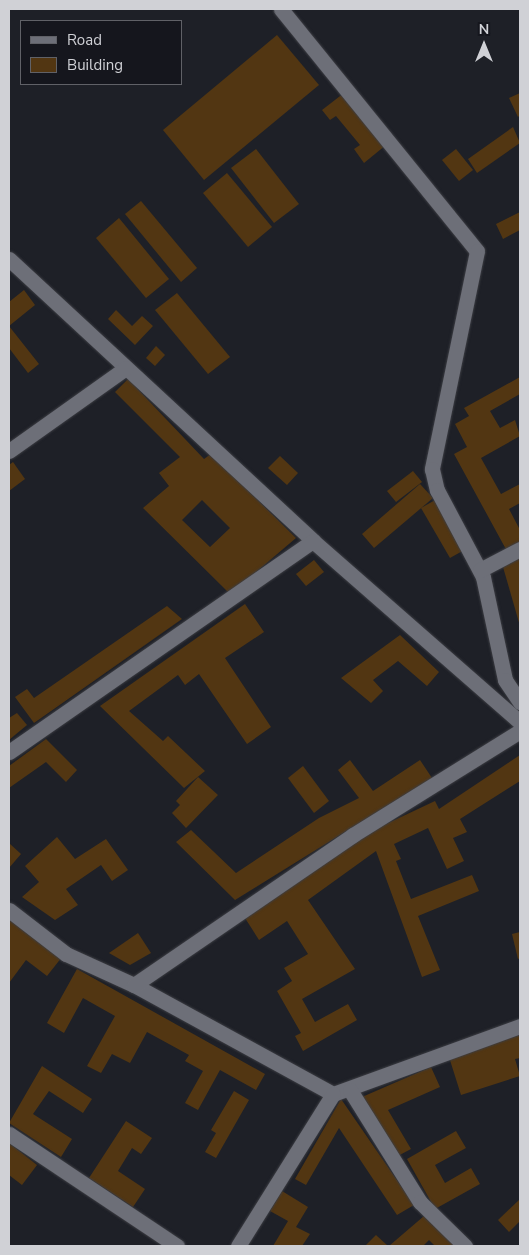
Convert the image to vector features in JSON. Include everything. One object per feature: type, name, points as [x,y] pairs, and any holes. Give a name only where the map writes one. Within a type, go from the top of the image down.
[{"type":"street","points":[[281,9],[478,251],[432,469],[437,490],[480,570],[505,680],[520,702]]},
{"type":"street","points":[[9,259],[313,541],[520,722]]},
{"type":"street","points":[[9,451],[126,368]]},
{"type":"street","points":[[9,752],[313,541]]},
{"type":"street","points":[[480,570],[520,549]]},
{"type":"street","points":[[134,985],[353,834],[520,731]]},
{"type":"street","points":[[9,910],[66,954],[134,985],[333,1094],[350,1090],[520,1026]]},
{"type":"street","points":[[350,1090],[420,1202],[465,1246]]},
{"type":"street","points":[[238,1246],[333,1094]]},
{"type":"street","points":[[9,1134],[177,1246]]},
{"type":"building","points":[[277,35],[319,85],[204,180],[163,130]]},
{"type":"building","points":[[344,93],[386,145],[364,163],[354,149],[360,145],[336,116],[330,120],[322,110]]},
{"type":"building","points":[[520,93],[520,115],[518,117],[509,98]]},
{"type":"building","points":[[513,127],[520,143],[477,173],[468,159]]},
{"type":"building","points":[[256,149],[299,204],[274,223],[231,168]]},
{"type":"building","points":[[456,149],[473,170],[459,181],[442,160]]},
{"type":"building","points":[[227,173],[272,227],[248,247],[203,193]]},
{"type":"building","points":[[141,201],[197,268],[181,282],[125,214]]},
{"type":"building","points":[[520,212],[520,230],[503,239],[496,224]]},
{"type":"building","points":[[119,218],[169,279],[146,298],[96,238]]},
{"type":"building","points":[[24,290],[35,305],[9,326],[9,302]]},
{"type":"building","points":[[177,293],[230,357],[208,374],[155,310]]},
{"type":"building","points":[[116,310],[132,326],[142,316],[153,326],[135,345],[108,319]]},
{"type":"building","points":[[9,326],[39,364],[28,373],[9,348]]},
{"type":"building","points":[[156,346],[165,355],[155,366],[146,358]]},
{"type":"building","points":[[520,377],[520,394],[490,411],[500,428],[515,420],[520,436],[481,458],[501,494],[520,484],[520,503],[509,509],[520,530],[520,546],[508,553],[454,454],[467,447],[455,424],[469,416],[464,408]]},
{"type":"building","points":[[128,379],[204,459],[211,454],[296,538],[230,594],[143,508],[169,486],[159,473],[180,457],[115,392]],"holes":[[[202,500],[230,528],[210,547],[182,520]]]},
{"type":"building","points":[[280,456],[298,473],[287,485],[268,468]]},
{"type":"building","points":[[13,462],[25,479],[9,491],[9,465]]},
{"type":"building","points":[[413,471],[422,482],[396,502],[387,491]]},
{"type":"building","points":[[420,484],[433,498],[374,548],[362,534]]},
{"type":"building","points":[[437,499],[466,549],[450,558],[421,508]]},
{"type":"building","points":[[520,558],[520,626],[503,567]]},
{"type":"building","points":[[314,560],[324,572],[306,586],[296,574]]},
{"type":"building","points":[[245,604],[264,632],[225,658],[271,727],[247,744],[199,674],[185,685],[178,675],[129,711],[163,741],[168,736],[205,771],[184,788],[100,706]]},
{"type":"building","points":[[167,606],[182,619],[34,723],[15,697],[27,689],[34,698]]},
{"type":"building","points":[[400,635],[439,672],[427,686],[398,661],[373,680],[383,691],[371,703],[341,678]]},
{"type":"building","points":[[17,713],[27,725],[9,740],[9,718]]},
{"type":"building","points":[[46,739],[77,770],[66,782],[46,762],[9,788],[9,766]]},
{"type":"building","points":[[520,755],[520,781],[460,819],[467,832],[453,838],[464,861],[447,869],[428,828],[394,844],[401,859],[396,861],[411,899],[472,875],[479,891],[418,916],[440,970],[422,977],[376,851],[308,900],[355,969],[302,999],[315,1022],[348,1004],[357,1020],[303,1051],[295,1036],[301,1033],[277,991],[292,981],[284,968],[308,954],[287,921],[259,940],[245,918],[367,833],[435,801],[439,809]]},
{"type":"building","points":[[350,760],[373,791],[420,760],[432,778],[235,900],[176,842],[191,830],[236,873],[319,818],[359,798],[338,770]]},
{"type":"building","points":[[303,766],[329,801],[314,813],[288,778]]},
{"type":"building","points":[[198,777],[218,795],[186,828],[172,813],[180,805],[176,801]]},
{"type":"building","points":[[57,837],[75,859],[106,839],[128,870],[112,881],[101,865],[66,889],[78,905],[55,920],[22,897],[39,882],[25,866]]},
{"type":"building","points":[[9,843],[21,854],[9,868]]},
{"type":"building","points":[[9,917],[62,957],[47,976],[26,960],[9,983]]},
{"type":"building","points":[[520,932],[520,958],[518,959],[512,934]]},
{"type":"building","points":[[138,933],[151,953],[130,965],[109,953]]},
{"type":"building","points":[[77,969],[265,1074],[256,1090],[220,1070],[198,1110],[185,1103],[203,1071],[185,1061],[189,1055],[147,1032],[130,1063],[112,1054],[101,1073],[87,1066],[115,1016],[83,998],[64,1033],[47,1023]]},
{"type":"building","points":[[520,1035],[520,1058],[515,1059],[520,1076],[461,1095],[449,1057]]},
{"type":"building","points":[[42,1066],[92,1099],[83,1113],[49,1091],[33,1114],[72,1139],[61,1157],[9,1123]]},
{"type":"building","points":[[431,1067],[440,1087],[388,1110],[411,1149],[394,1158],[362,1097]]},
{"type":"building","points":[[234,1091],[249,1100],[216,1158],[205,1152],[216,1133],[211,1130]]},
{"type":"building","points":[[341,1099],[414,1205],[397,1215],[339,1128],[306,1185],[295,1179]]},
{"type":"building","points":[[126,1121],[152,1138],[141,1154],[132,1148],[118,1171],[145,1189],[133,1207],[89,1178]]},
{"type":"building","points":[[456,1131],[466,1148],[435,1165],[445,1183],[471,1168],[480,1184],[435,1209],[407,1159]]},
{"type":"building","points":[[9,1143],[37,1165],[22,1185],[9,1175]]},
{"type":"building","points":[[282,1191],[308,1207],[296,1227],[310,1234],[302,1246],[273,1246],[288,1221],[270,1211]]},
{"type":"building","points":[[520,1199],[520,1221],[509,1232],[498,1220]]},
{"type":"building","points":[[424,1216],[435,1227],[438,1224],[460,1246],[435,1246],[429,1240],[423,1246],[389,1246]]},
{"type":"building","points":[[376,1235],[388,1246],[365,1246]]}]
